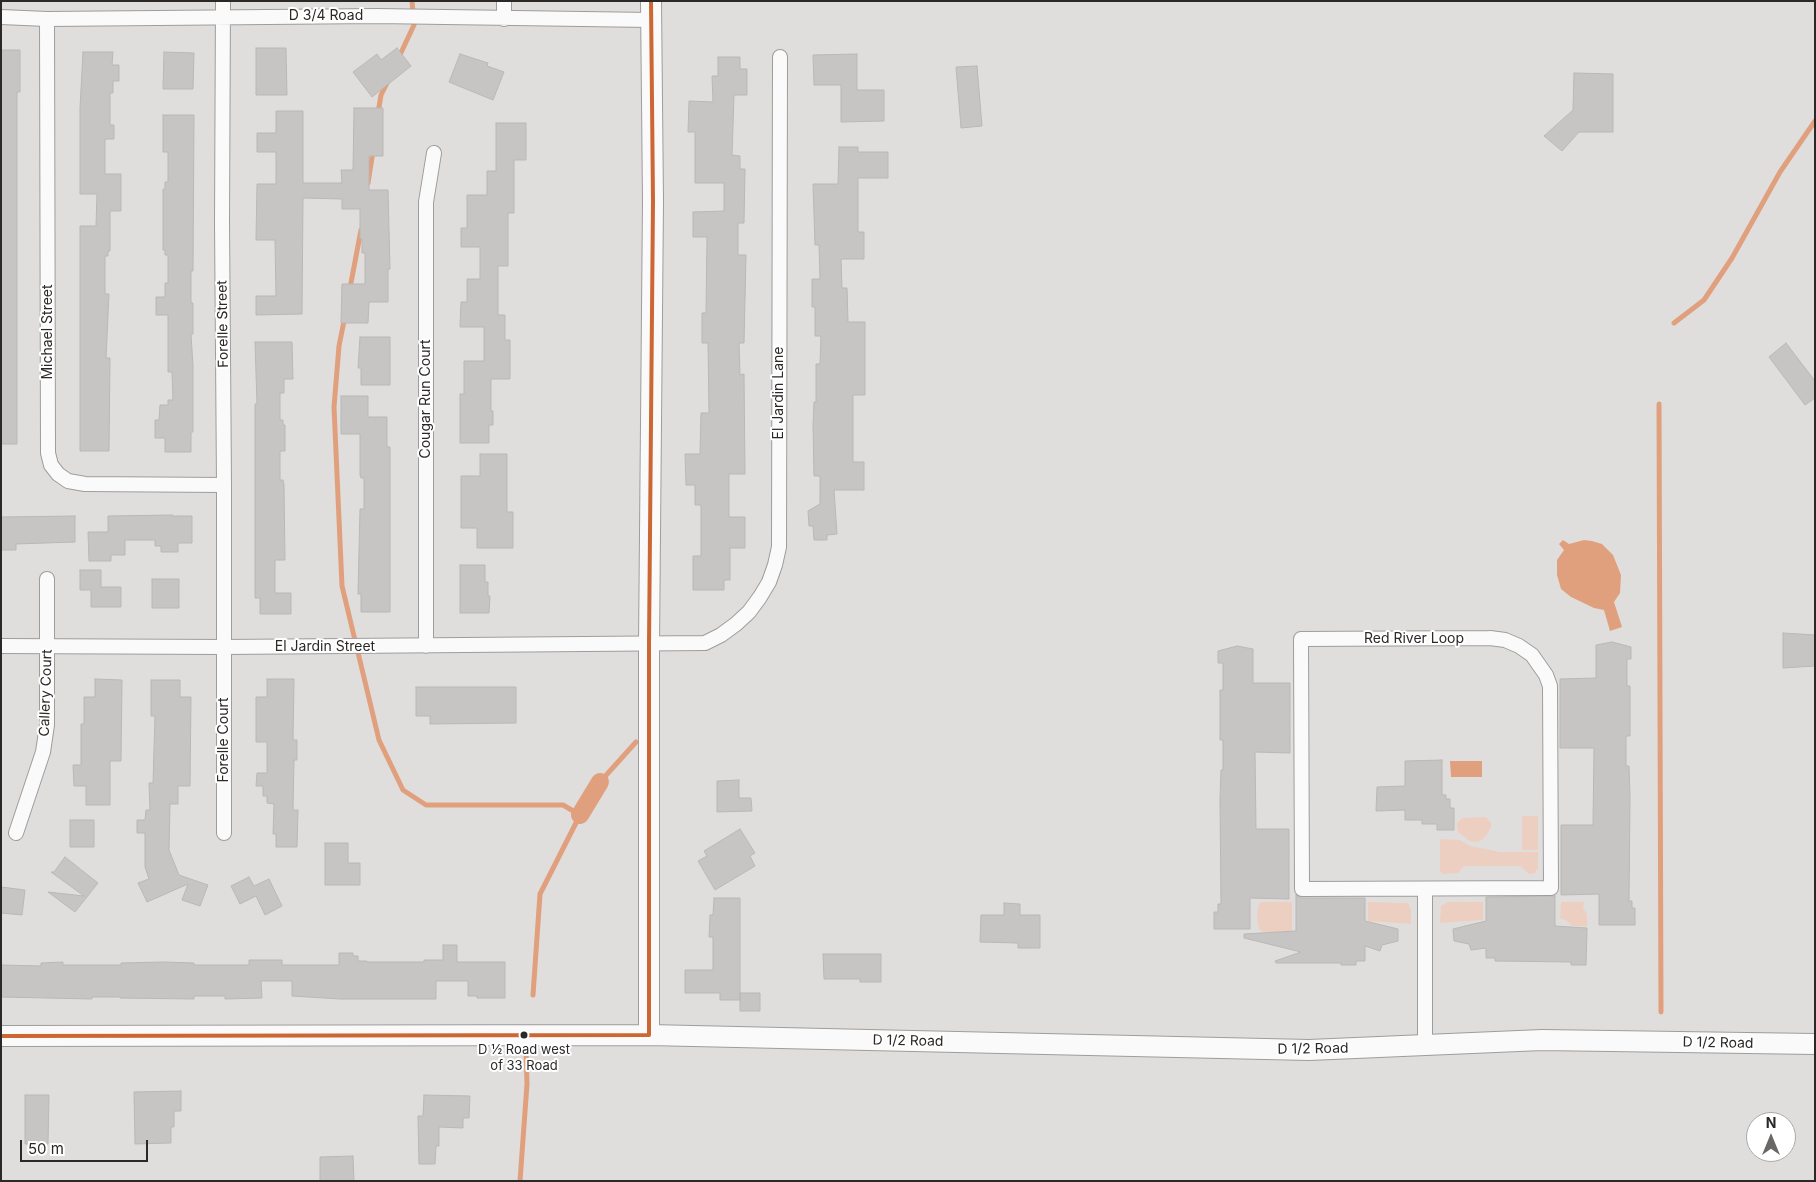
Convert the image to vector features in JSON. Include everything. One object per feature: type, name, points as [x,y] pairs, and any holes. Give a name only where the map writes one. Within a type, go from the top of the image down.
[{"type":"main road","points":[[649,1035],[649,644],[653,201],[651,11]]},
{"type":"main road","name":"D 1/2 Road","points":[[1,1036],[649,1035],[1309,1050],[1542,1040],[1815,1044]]},
{"type":"street","name":"Forelle Street","points":[[223,1],[224,647]]},
{"type":"street","points":[[504,1],[504,19]]},
{"type":"street","name":"D 3/4 Road","points":[[1,17],[47,19],[377,16],[504,19],[651,11]]},
{"type":"street","name":"Michael Street","points":[[47,19],[48,453],[51,465],[58,474],[68,481],[84,484],[224,485]]},
{"type":"street","name":"El Jardin Lane","points":[[649,644],[705,643],[721,635],[749,612],[764,590],[775,564],[778,547],[780,57]]},
{"type":"street","name":"Cougar Run Court","points":[[426,646],[426,202],[434,153]]},
{"type":"street","name":"Callery Court","points":[[16,833],[43,752],[47,725],[47,579]]},
{"type":"street","name":"Red River Loop","points":[[1490,638],[1505,640],[1519,646],[1532,655],[1546,675],[1550,686],[1551,888],[1425,889],[1302,889],[1301,639],[1490,638]]},
{"type":"street","name":"El Jardin Street","points":[[1,646],[224,647],[649,644]]},
{"type":"street","name":"Forelle Court","points":[[224,647],[224,833]]},
{"type":"street","points":[[1425,889],[1425,1045]]},
{"type":"shaded area","points":[[1563,540],[1569,544],[1584,540],[1602,544],[1613,555],[1621,575],[1620,593],[1614,602],[1622,627],[1610,631],[1604,610],[1594,608],[1571,597],[1561,589],[1557,575],[1557,560],[1564,550],[1559,544]]},
{"type":"shaded area","points":[[1450,761],[1482,761],[1482,777],[1451,777]]},
{"type":"shaded area","points":[[1522,816],[1538,816],[1538,850],[1522,850]]},
{"type":"shaded area","points":[[1486,817],[1491,823],[1491,827],[1482,840],[1470,841],[1458,832],[1457,823],[1462,818]]},
{"type":"shaded area","points":[[1440,839],[1460,840],[1470,846],[1500,852],[1538,852],[1538,868],[1535,873],[1529,874],[1520,866],[1464,866],[1458,873],[1442,874],[1440,871]]},
{"type":"shaded area","points":[[1262,902],[1292,902],[1292,932],[1263,932],[1259,929],[1258,908]]},
{"type":"shaded area","points":[[1368,902],[1408,903],[1411,910],[1411,924],[1368,921]]},
{"type":"shaded area","points":[[1448,902],[1483,902],[1483,920],[1440,923],[1441,906]]},
{"type":"shaded area","points":[[1561,902],[1584,902],[1583,908],[1587,914],[1587,926],[1572,926],[1560,918]]},
{"type":"building","points":[[256,48],[286,48],[287,95],[256,95]]},
{"type":"building","points":[[397,48],[411,66],[372,97],[353,72],[377,54],[381,60]]},
{"type":"building","points":[[1,50],[20,50],[20,92],[17,92],[17,444],[1,444]]},
{"type":"building","points":[[83,52],[113,52],[112,65],[119,65],[119,81],[113,81],[113,93],[110,93],[110,125],[114,125],[114,139],[105,139],[105,174],[121,174],[121,211],[110,211],[110,251],[108,251],[108,256],[105,256],[105,294],[109,294],[106,358],[110,358],[109,451],[80,451],[80,226],[96,226],[97,194],[80,194],[80,108]]},
{"type":"building","points":[[164,52],[194,53],[193,89],[163,89]]},
{"type":"building","points":[[460,54],[488,63],[487,66],[504,72],[493,100],[449,82]]},
{"type":"building","points":[[857,54],[857,90],[884,90],[884,121],[841,122],[841,85],[814,85],[813,55]]},
{"type":"building","points":[[718,57],[740,57],[740,69],[747,69],[747,95],[734,95],[732,155],[740,156],[740,169],[745,169],[744,223],[738,223],[738,255],[746,255],[744,343],[739,343],[740,375],[744,374],[745,474],[729,474],[729,517],[745,517],[745,548],[730,548],[730,580],[724,580],[724,590],[693,590],[693,556],[701,556],[701,505],[695,505],[695,485],[686,485],[685,454],[700,454],[701,413],[709,413],[708,343],[702,343],[702,313],[706,313],[707,237],[693,237],[693,212],[724,211],[724,183],[695,183],[695,132],[688,132],[689,101],[713,102],[712,76],[718,76]]},
{"type":"building","points":[[977,66],[982,126],[961,128],[956,67]]},
{"type":"building","points":[[1574,73],[1613,74],[1613,132],[1579,132],[1562,151],[1544,136],[1573,110]]},
{"type":"building","points":[[354,108],[383,108],[383,156],[369,156],[369,190],[388,190],[390,269],[388,269],[388,302],[369,302],[368,323],[341,323],[342,284],[365,284],[365,253],[362,253],[362,239],[360,239],[360,209],[342,209],[342,199],[303,198],[302,314],[256,315],[256,296],[276,296],[275,240],[256,240],[257,184],[276,184],[276,152],[257,152],[257,133],[276,133],[276,111],[303,111],[303,183],[342,183],[341,170],[353,170]]},
{"type":"building","points":[[163,115],[194,115],[193,271],[191,271],[191,303],[193,303],[193,334],[191,334],[193,432],[191,432],[191,452],[165,452],[165,438],[155,438],[155,420],[159,420],[160,405],[168,405],[168,400],[173,400],[172,372],[168,372],[168,315],[156,315],[156,297],[165,297],[165,283],[168,283],[168,255],[165,255],[165,250],[163,250],[163,189],[165,189],[165,182],[168,182],[168,152],[163,152]]},
{"type":"building","points":[[496,123],[526,123],[526,160],[514,160],[514,213],[508,213],[508,266],[498,266],[498,315],[505,315],[505,340],[510,340],[510,379],[491,379],[493,425],[489,425],[489,443],[460,443],[460,394],[464,394],[464,361],[484,361],[484,327],[460,327],[461,302],[467,302],[467,279],[480,279],[480,247],[461,247],[461,228],[467,228],[467,195],[487,195],[487,171],[496,171]]},
{"type":"building","points":[[839,147],[858,147],[858,152],[888,152],[888,178],[858,178],[858,232],[864,232],[864,259],[841,259],[842,288],[847,288],[848,322],[865,322],[865,395],[853,395],[853,462],[864,462],[864,490],[834,490],[837,534],[827,535],[827,540],[814,540],[813,526],[809,526],[808,511],[820,504],[820,476],[814,476],[813,425],[814,402],[816,402],[816,364],[820,364],[821,336],[815,336],[815,307],[812,307],[812,279],[820,279],[819,245],[815,245],[813,184],[838,184]]},
{"type":"building","points":[[360,337],[390,337],[390,385],[361,385],[361,368],[358,368]]},
{"type":"building","points":[[255,342],[292,342],[293,379],[284,379],[284,393],[280,393],[280,420],[283,420],[283,425],[285,425],[285,451],[280,451],[280,480],[283,480],[284,485],[285,560],[275,560],[275,593],[291,593],[291,614],[260,614],[260,598],[255,598],[255,404],[257,404]]},
{"type":"building","points":[[1786,343],[1815,381],[1815,398],[1805,405],[1769,357]]},
{"type":"building","points":[[341,396],[368,396],[368,417],[387,417],[387,447],[390,447],[390,612],[361,612],[361,594],[358,594],[360,509],[364,509],[364,478],[361,478],[360,475],[360,434],[341,434]]},
{"type":"building","points":[[480,454],[507,454],[507,512],[513,512],[513,548],[477,548],[477,528],[461,528],[461,476],[480,476]]},
{"type":"building","points":[[75,516],[75,542],[16,544],[16,550],[1,550],[1,517]]},
{"type":"building","points":[[108,516],[192,516],[192,543],[178,543],[178,552],[161,552],[161,546],[155,546],[155,540],[125,540],[125,555],[111,555],[111,561],[89,561],[88,532],[108,532]]},
{"type":"building","points":[[460,565],[485,565],[485,582],[488,582],[488,596],[490,596],[489,613],[460,613]]},
{"type":"building","points":[[80,570],[101,570],[101,587],[121,587],[121,607],[91,607],[91,590],[80,590]]},
{"type":"building","points":[[152,579],[179,579],[179,608],[152,608]]},
{"type":"building","points":[[1783,633],[1815,635],[1815,666],[1783,668]]},
{"type":"building","points":[[1612,642],[1631,647],[1631,659],[1627,659],[1627,686],[1630,686],[1630,736],[1626,736],[1626,766],[1629,766],[1630,796],[1629,901],[1632,901],[1632,908],[1635,908],[1635,925],[1599,925],[1599,894],[1561,895],[1561,825],[1593,825],[1594,748],[1560,748],[1560,679],[1596,678],[1596,645]]},
{"type":"building","points":[[1237,646],[1253,649],[1253,683],[1290,683],[1290,753],[1255,752],[1256,829],[1289,829],[1289,899],[1250,898],[1250,929],[1214,929],[1214,912],[1218,912],[1218,904],[1221,904],[1220,800],[1221,770],[1223,770],[1223,740],[1220,740],[1220,690],[1223,690],[1223,663],[1218,663],[1218,651]]},
{"type":"building","points":[[95,679],[122,680],[121,761],[110,761],[110,805],[86,805],[86,786],[74,786],[73,765],[81,765],[81,724],[84,724],[84,697],[95,697]]},
{"type":"building","points":[[267,679],[294,679],[293,740],[297,740],[297,760],[294,760],[293,810],[298,810],[297,847],[276,847],[276,834],[273,834],[274,804],[267,803],[267,796],[263,796],[263,786],[256,786],[257,773],[267,773],[267,742],[256,742],[256,697],[267,697]]},
{"type":"building","points":[[151,680],[180,680],[180,697],[191,697],[190,786],[178,786],[178,804],[170,804],[169,850],[179,875],[208,885],[200,906],[182,900],[188,884],[147,902],[138,883],[149,879],[145,867],[145,833],[137,833],[137,820],[145,820],[146,810],[150,810],[149,783],[153,783],[155,716],[151,716]]},
{"type":"building","points":[[416,687],[516,687],[516,723],[430,724],[430,716],[416,716]]},
{"type":"building","points":[[1442,760],[1442,795],[1446,795],[1446,799],[1450,799],[1450,808],[1454,808],[1454,830],[1437,830],[1437,824],[1422,824],[1422,820],[1405,820],[1405,810],[1376,811],[1377,787],[1405,786],[1405,761]]},
{"type":"building","points":[[739,780],[739,798],[751,798],[752,811],[717,812],[717,781]]},
{"type":"building","points":[[70,820],[94,820],[94,847],[70,847]]},
{"type":"building","points":[[740,829],[755,853],[750,856],[755,866],[715,890],[698,861],[707,856],[704,851]]},
{"type":"building","points":[[325,843],[348,843],[348,863],[360,863],[360,885],[325,885]]},
{"type":"building","points":[[65,857],[98,883],[75,912],[48,892],[84,896],[51,872],[54,872]]},
{"type":"building","points":[[249,877],[254,886],[269,879],[282,906],[265,915],[256,896],[240,904],[231,886]]},
{"type":"building","points":[[1,887],[25,890],[22,915],[1,913]]},
{"type":"building","points":[[1296,895],[1302,898],[1365,898],[1365,921],[1398,929],[1398,941],[1382,945],[1380,951],[1365,946],[1365,961],[1356,961],[1356,965],[1341,965],[1341,963],[1276,963],[1275,961],[1301,952],[1244,938],[1244,934],[1296,931]]},
{"type":"building","points":[[1555,896],[1555,926],[1587,928],[1586,965],[1571,965],[1571,962],[1495,961],[1495,958],[1486,958],[1486,948],[1471,950],[1469,944],[1454,941],[1453,929],[1486,921],[1486,897]]},
{"type":"building","points":[[714,898],[740,898],[740,1000],[720,1000],[720,993],[685,993],[685,970],[713,970],[713,937],[709,937],[710,915],[713,915]]},
{"type":"building","points":[[1004,903],[1020,904],[1020,915],[1040,915],[1040,948],[1018,948],[1018,943],[980,942],[981,915],[1004,915]]},
{"type":"building","points":[[443,945],[457,945],[457,962],[505,962],[505,998],[477,998],[477,996],[468,996],[468,981],[436,981],[436,999],[340,999],[292,996],[292,981],[261,981],[262,998],[225,999],[225,996],[194,996],[194,999],[1,997],[1,965],[41,966],[41,963],[63,962],[63,965],[121,965],[121,963],[163,962],[194,963],[194,965],[249,965],[249,960],[282,960],[282,965],[339,965],[339,953],[353,953],[353,956],[358,956],[358,961],[367,962],[424,962],[424,960],[443,960]]},
{"type":"building","points":[[823,954],[881,954],[881,982],[860,982],[860,979],[824,979]]},
{"type":"building","points":[[740,993],[760,993],[760,1011],[740,1011]]},
{"type":"building","points":[[181,1091],[181,1111],[174,1111],[171,1143],[135,1144],[134,1092]]},
{"type":"building","points":[[25,1095],[49,1095],[48,1144],[25,1144]]},
{"type":"building","points":[[424,1095],[470,1096],[469,1118],[463,1118],[463,1128],[439,1127],[439,1146],[436,1146],[435,1164],[419,1164],[418,1116],[423,1116]]},
{"type":"building","points":[[353,1156],[354,1181],[320,1181],[320,1157]]},
{"type":"waterway","points":[[399,57],[414,25],[412,1]]},
{"type":"waterway","points":[[378,113],[381,95],[388,81]]},
{"type":"waterway","points":[[1674,323],[1704,300],[1732,258],[1780,172],[1815,121]]},
{"type":"waterway","points":[[368,183],[373,151]]},
{"type":"waterway","points":[[350,288],[361,230]]},
{"type":"waterway","points":[[345,316],[339,346],[334,407],[342,586],[379,740],[403,790],[426,805],[563,805],[580,815],[540,894],[533,995]]},
{"type":"waterway","points":[[1659,404],[1661,1012]]},
{"type":"waterway","points":[[600,782],[636,742]]},
{"type":"waterway","points":[[580,815],[600,782]]},
{"type":"waterway","points":[[520,1181],[527,1084],[526,1051]]},
{"type":"transit line","points":[[1,1036],[649,1035],[649,644],[653,201],[651,1]]},
{"type":"place","name":"D ½ Road west of 33 Road","points":[[524,1035]]}]
